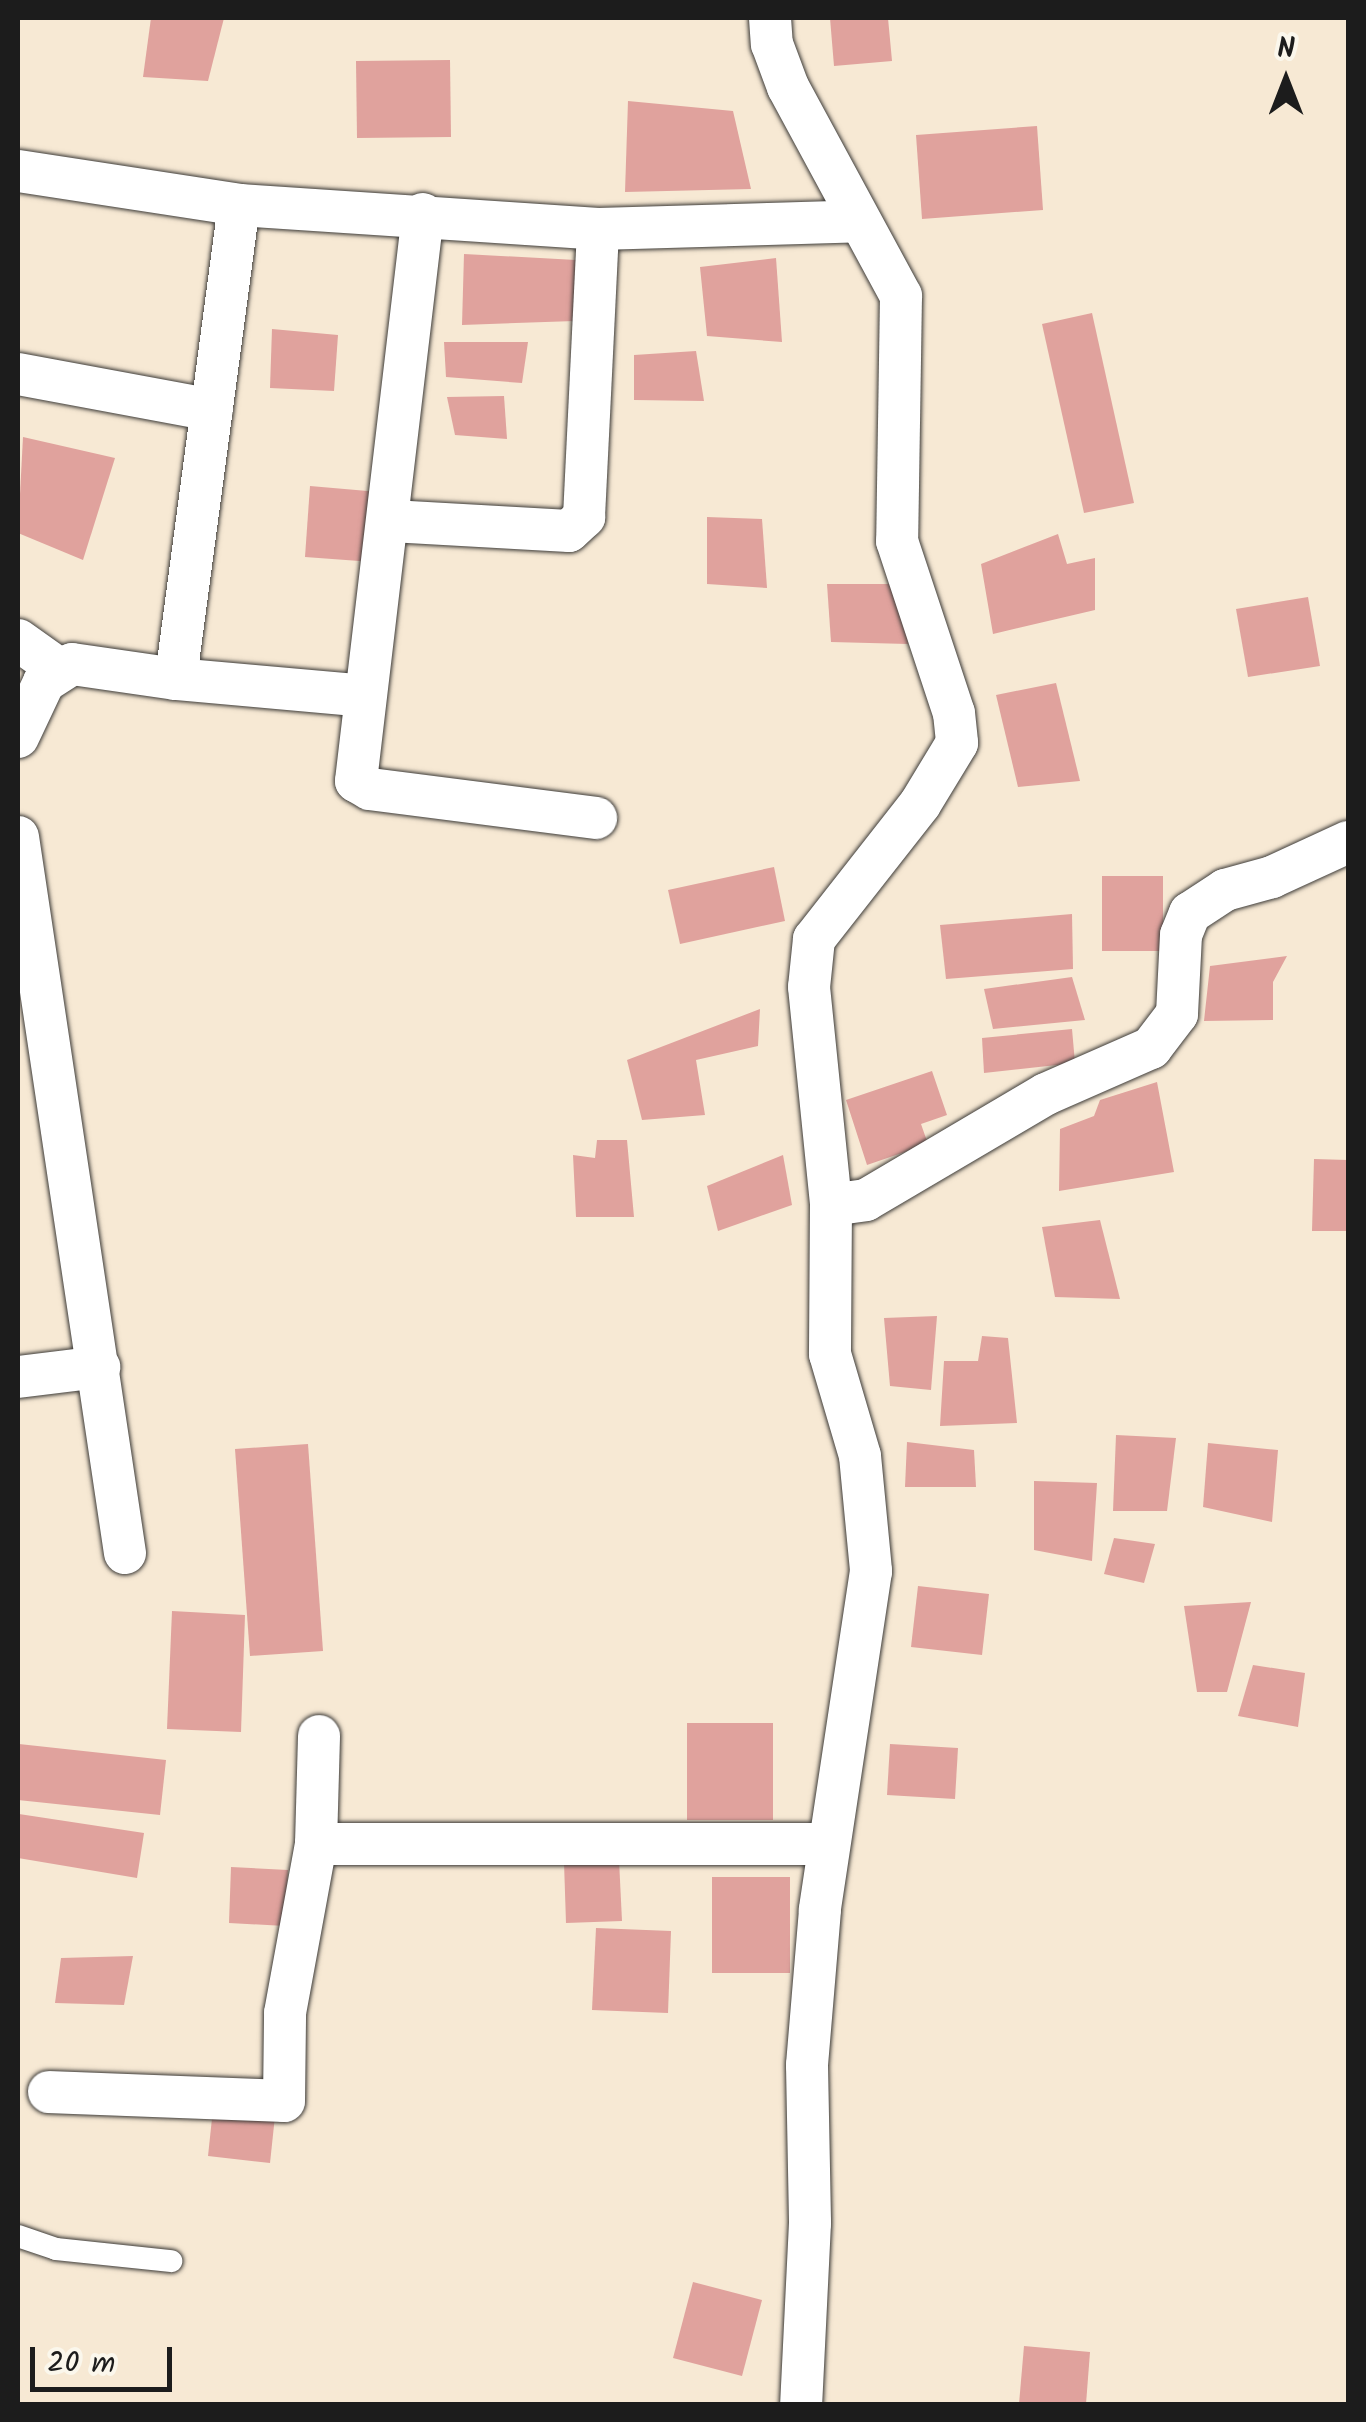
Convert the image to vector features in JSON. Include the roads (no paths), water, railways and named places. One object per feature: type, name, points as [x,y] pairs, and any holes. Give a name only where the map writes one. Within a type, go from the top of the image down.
[{"type":"street","points":[[770,18],[772,44],[788,87],[902,296],[897,541],[954,712],[957,743],[920,804],[814,939],[809,1034],[831,1205],[830,1354],[860,1456],[871,1572],[827,1844],[807,2065],[810,2223],[801,2404]]},
{"type":"street","points":[[18,170],[239,206],[424,214],[598,229],[860,221]]},
{"type":"street","points":[[176,679],[239,206]]},
{"type":"street","points":[[424,214],[391,520],[356,782],[370,789],[596,818]]},
{"type":"street","points":[[391,520],[568,531],[584,516],[598,229]]},
{"type":"street","points":[[18,374],[212,410]]},
{"type":"street","points":[[18,640],[59,670]]},
{"type":"street","points":[[18,737],[44,682],[72,664],[176,679],[365,696]]},
{"type":"street","points":[[18,837],[125,1553]]},
{"type":"street","points":[[831,1205],[866,1200],[1046,1094],[1150,1048],[1177,1014],[1181,935],[1190,913],[1225,890],[1272,877],[1348,842]]},
{"type":"street","points":[[18,1378],[99,1367]]},
{"type":"street","points":[[49,2092],[284,2101],[285,2014],[316,1844],[319,1736]]},
{"type":"street","points":[[316,1844],[827,1844]]},
{"type":"lane","points":[[18,2236],[56,2249],[171,2261]]}]
